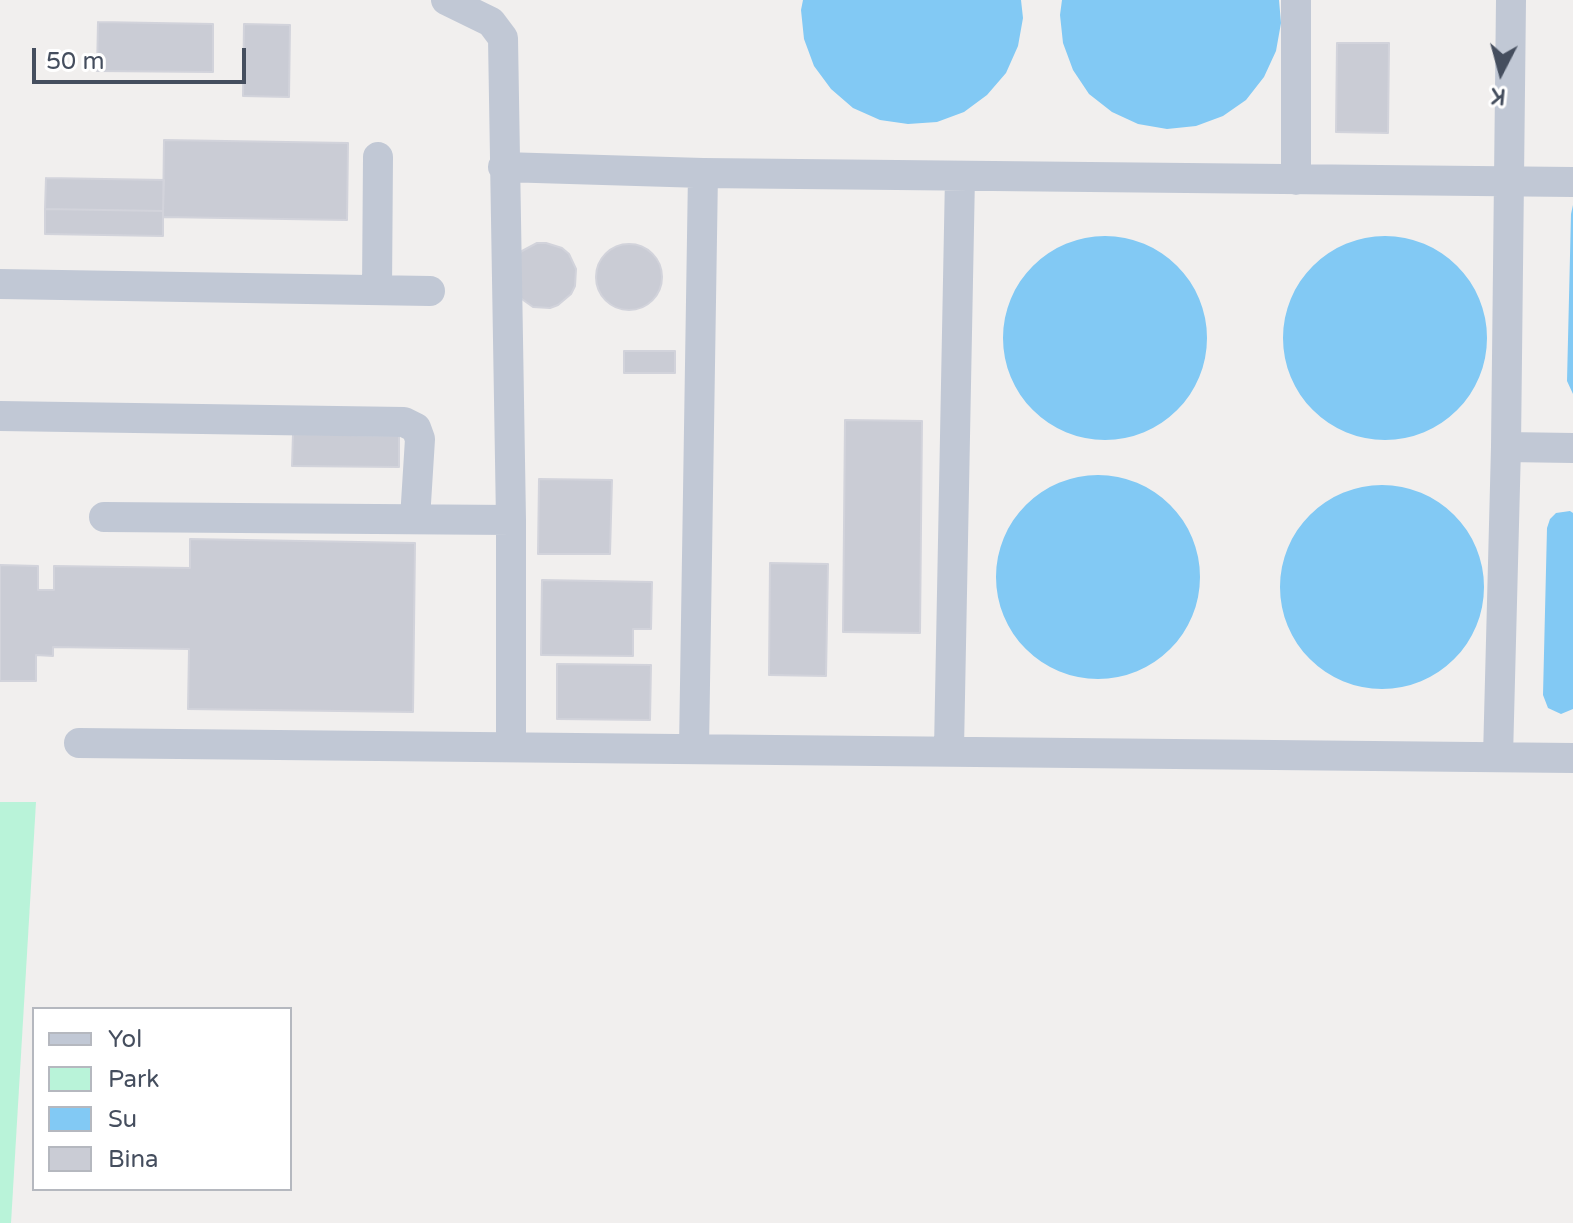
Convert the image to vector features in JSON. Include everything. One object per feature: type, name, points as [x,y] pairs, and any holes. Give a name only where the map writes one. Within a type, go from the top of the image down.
[{"type":"street","points":[[446,0],[491,11],[503,38],[511,520],[511,746]]},
{"type":"street","points":[[1296,0],[1296,180]]},
{"type":"street","points":[[1498,757],[1506,447],[1511,0]]},
{"type":"street","points":[[377,290],[378,157]]},
{"type":"street","points":[[503,167],[703,173],[1573,182]]},
{"type":"street","points":[[694,748],[703,173]]},
{"type":"street","points":[[949,749],[960,176]]},
{"type":"street","points":[[0,284],[430,291]]},
{"type":"street","points":[[0,416],[404,422],[416,428],[420,439],[415,519]]},
{"type":"street","points":[[1506,447],[1573,448]]},
{"type":"street","points":[[104,517],[511,520]]},
{"type":"street","points":[[79,743],[949,749],[1573,758]]},
{"type":"green space","points":[[0,802],[36,802],[11,1223],[0,1223]]},
{"type":"water","points":[[803,0],[1021,0],[1023,18],[1018,46],[1006,73],[987,95],[964,112],[937,122],[908,124],[880,120],[853,108],[831,89],[814,66],[804,39]]},
{"type":"water","points":[[1062,0],[1279,0],[1281,23],[1276,51],[1264,77],[1246,100],[1223,116],[1196,126],[1167,129],[1138,124],[1112,112],[1089,94],[1073,70],[1063,43]]},
{"type":"water","points":[[1573,205],[1573,394],[1567,381]]},
{"type":"water","points":[[1105,236],[1144,244],[1177,266],[1199,299],[1207,338],[1199,377],[1177,410],[1144,432],[1105,440],[1066,432],[1033,410],[1011,377],[1003,338],[1011,299],[1033,266],[1066,244]]},
{"type":"water","points":[[1385,236],[1424,244],[1457,266],[1479,299],[1487,338],[1479,377],[1457,410],[1424,432],[1385,440],[1346,432],[1313,410],[1291,377],[1283,338],[1291,299],[1313,266],[1346,244]]},
{"type":"water","points":[[1098,475],[1137,483],[1170,505],[1192,538],[1200,577],[1192,616],[1170,649],[1137,671],[1098,679],[1059,671],[1026,649],[1004,616],[996,577],[1004,538],[1026,505],[1059,483]]},
{"type":"water","points":[[1382,485],[1421,493],[1454,515],[1476,548],[1484,587],[1476,626],[1454,659],[1421,681],[1382,689],[1343,681],[1310,659],[1288,626],[1280,587],[1288,548],[1310,515],[1343,493]]},
{"type":"water","points":[[1556,513],[1573,513],[1573,709],[1561,714],[1548,708],[1543,695],[1547,528]]},
{"type":"building","points":[[98,22],[213,24],[213,72],[97,71]]},
{"type":"building","points":[[244,24],[290,25],[289,97],[243,96]]},
{"type":"building","points":[[1337,43],[1389,43],[1388,133],[1336,132]]},
{"type":"building","points":[[164,140],[348,143],[347,220],[163,217]]},
{"type":"building","points":[[46,178],[164,180],[163,211],[45,209]]},
{"type":"building","points":[[45,209],[163,211],[163,236],[45,234]]},
{"type":"building","points":[[537,243],[562,248],[569,254],[576,269],[571,294],[550,308],[533,307],[519,297],[516,257]]},
{"type":"building","points":[[629,244],[642,247],[652,254],[659,264],[662,277],[659,290],[652,300],[642,307],[629,310],[616,307],[606,300],[599,290],[596,277],[599,264],[606,254],[616,247]]},
{"type":"building","points":[[624,351],[675,351],[675,373],[624,373]]},
{"type":"building","points":[[845,420],[922,421],[920,633],[843,632]]},
{"type":"building","points":[[293,434],[399,436],[399,467],[292,466]]},
{"type":"building","points":[[539,479],[612,480],[610,554],[538,554]]},
{"type":"building","points":[[190,539],[415,543],[413,712],[188,709],[189,649],[53,647],[53,656],[36,655],[36,681],[0,681],[0,565],[38,566],[38,590],[54,590],[54,566],[190,568]]},
{"type":"building","points":[[770,563],[828,564],[826,676],[769,675]]},
{"type":"building","points":[[542,580],[652,582],[651,629],[633,629],[633,656],[541,655]]},
{"type":"building","points":[[557,664],[651,665],[650,720],[557,719]]}]
